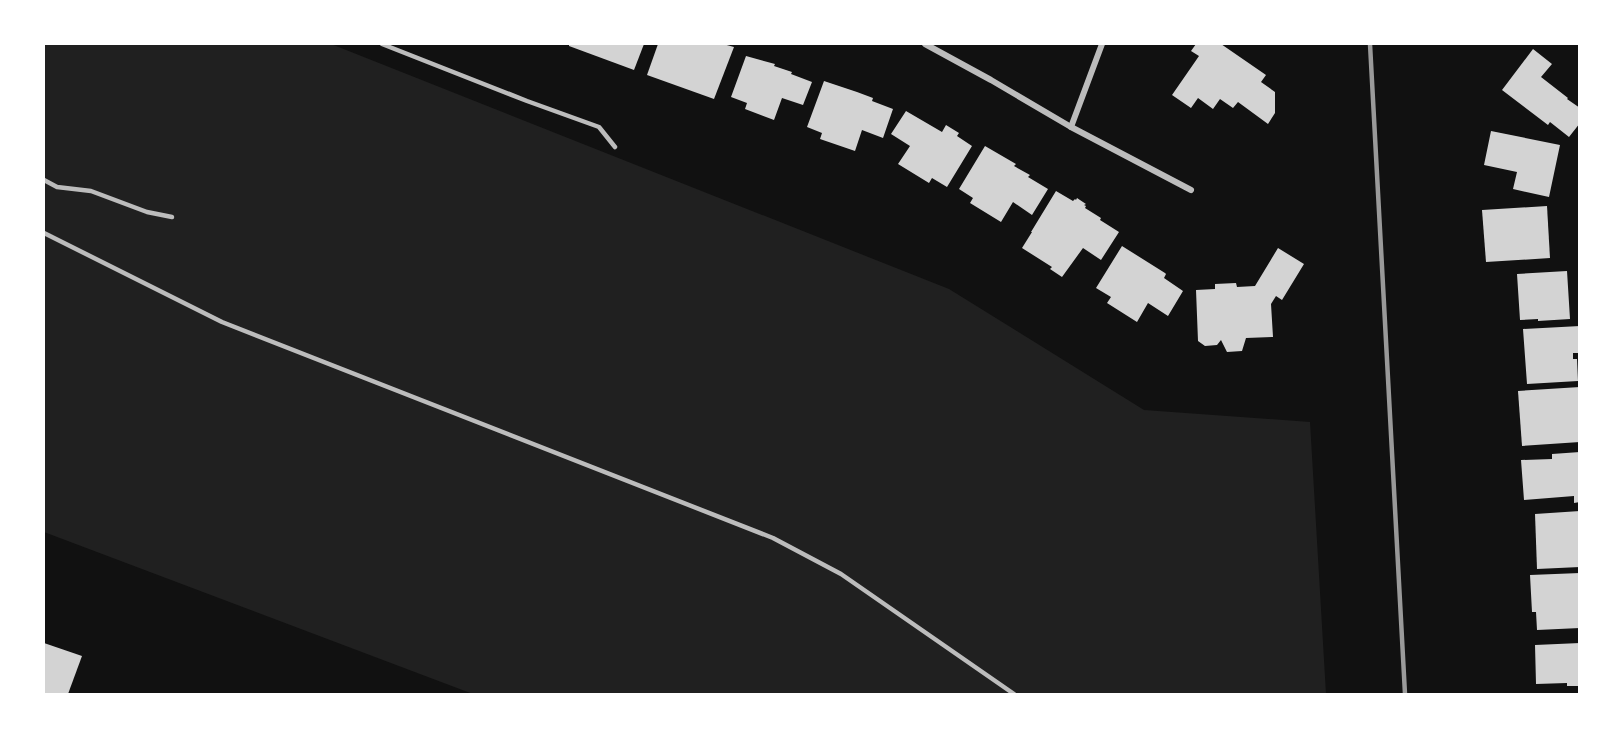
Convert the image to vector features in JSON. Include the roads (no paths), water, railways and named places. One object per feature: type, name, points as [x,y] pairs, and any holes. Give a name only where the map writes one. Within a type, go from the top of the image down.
[{"type":"street","points":[[925,44],[1071,127],[1191,190]]},
{"type":"street","points":[[1071,127],[1102,44]]},
{"type":"lane","points":[[382,44],[599,127],[615,147]]},
{"type":"lane","points":[[44,180],[57,187],[91,191],[147,212],[172,217]]},
{"type":"lane","points":[[44,233],[222,322],[773,538],[841,574],[1014,694]]},
{"type":"railway","points":[[1370,44],[1405,694]]}]
